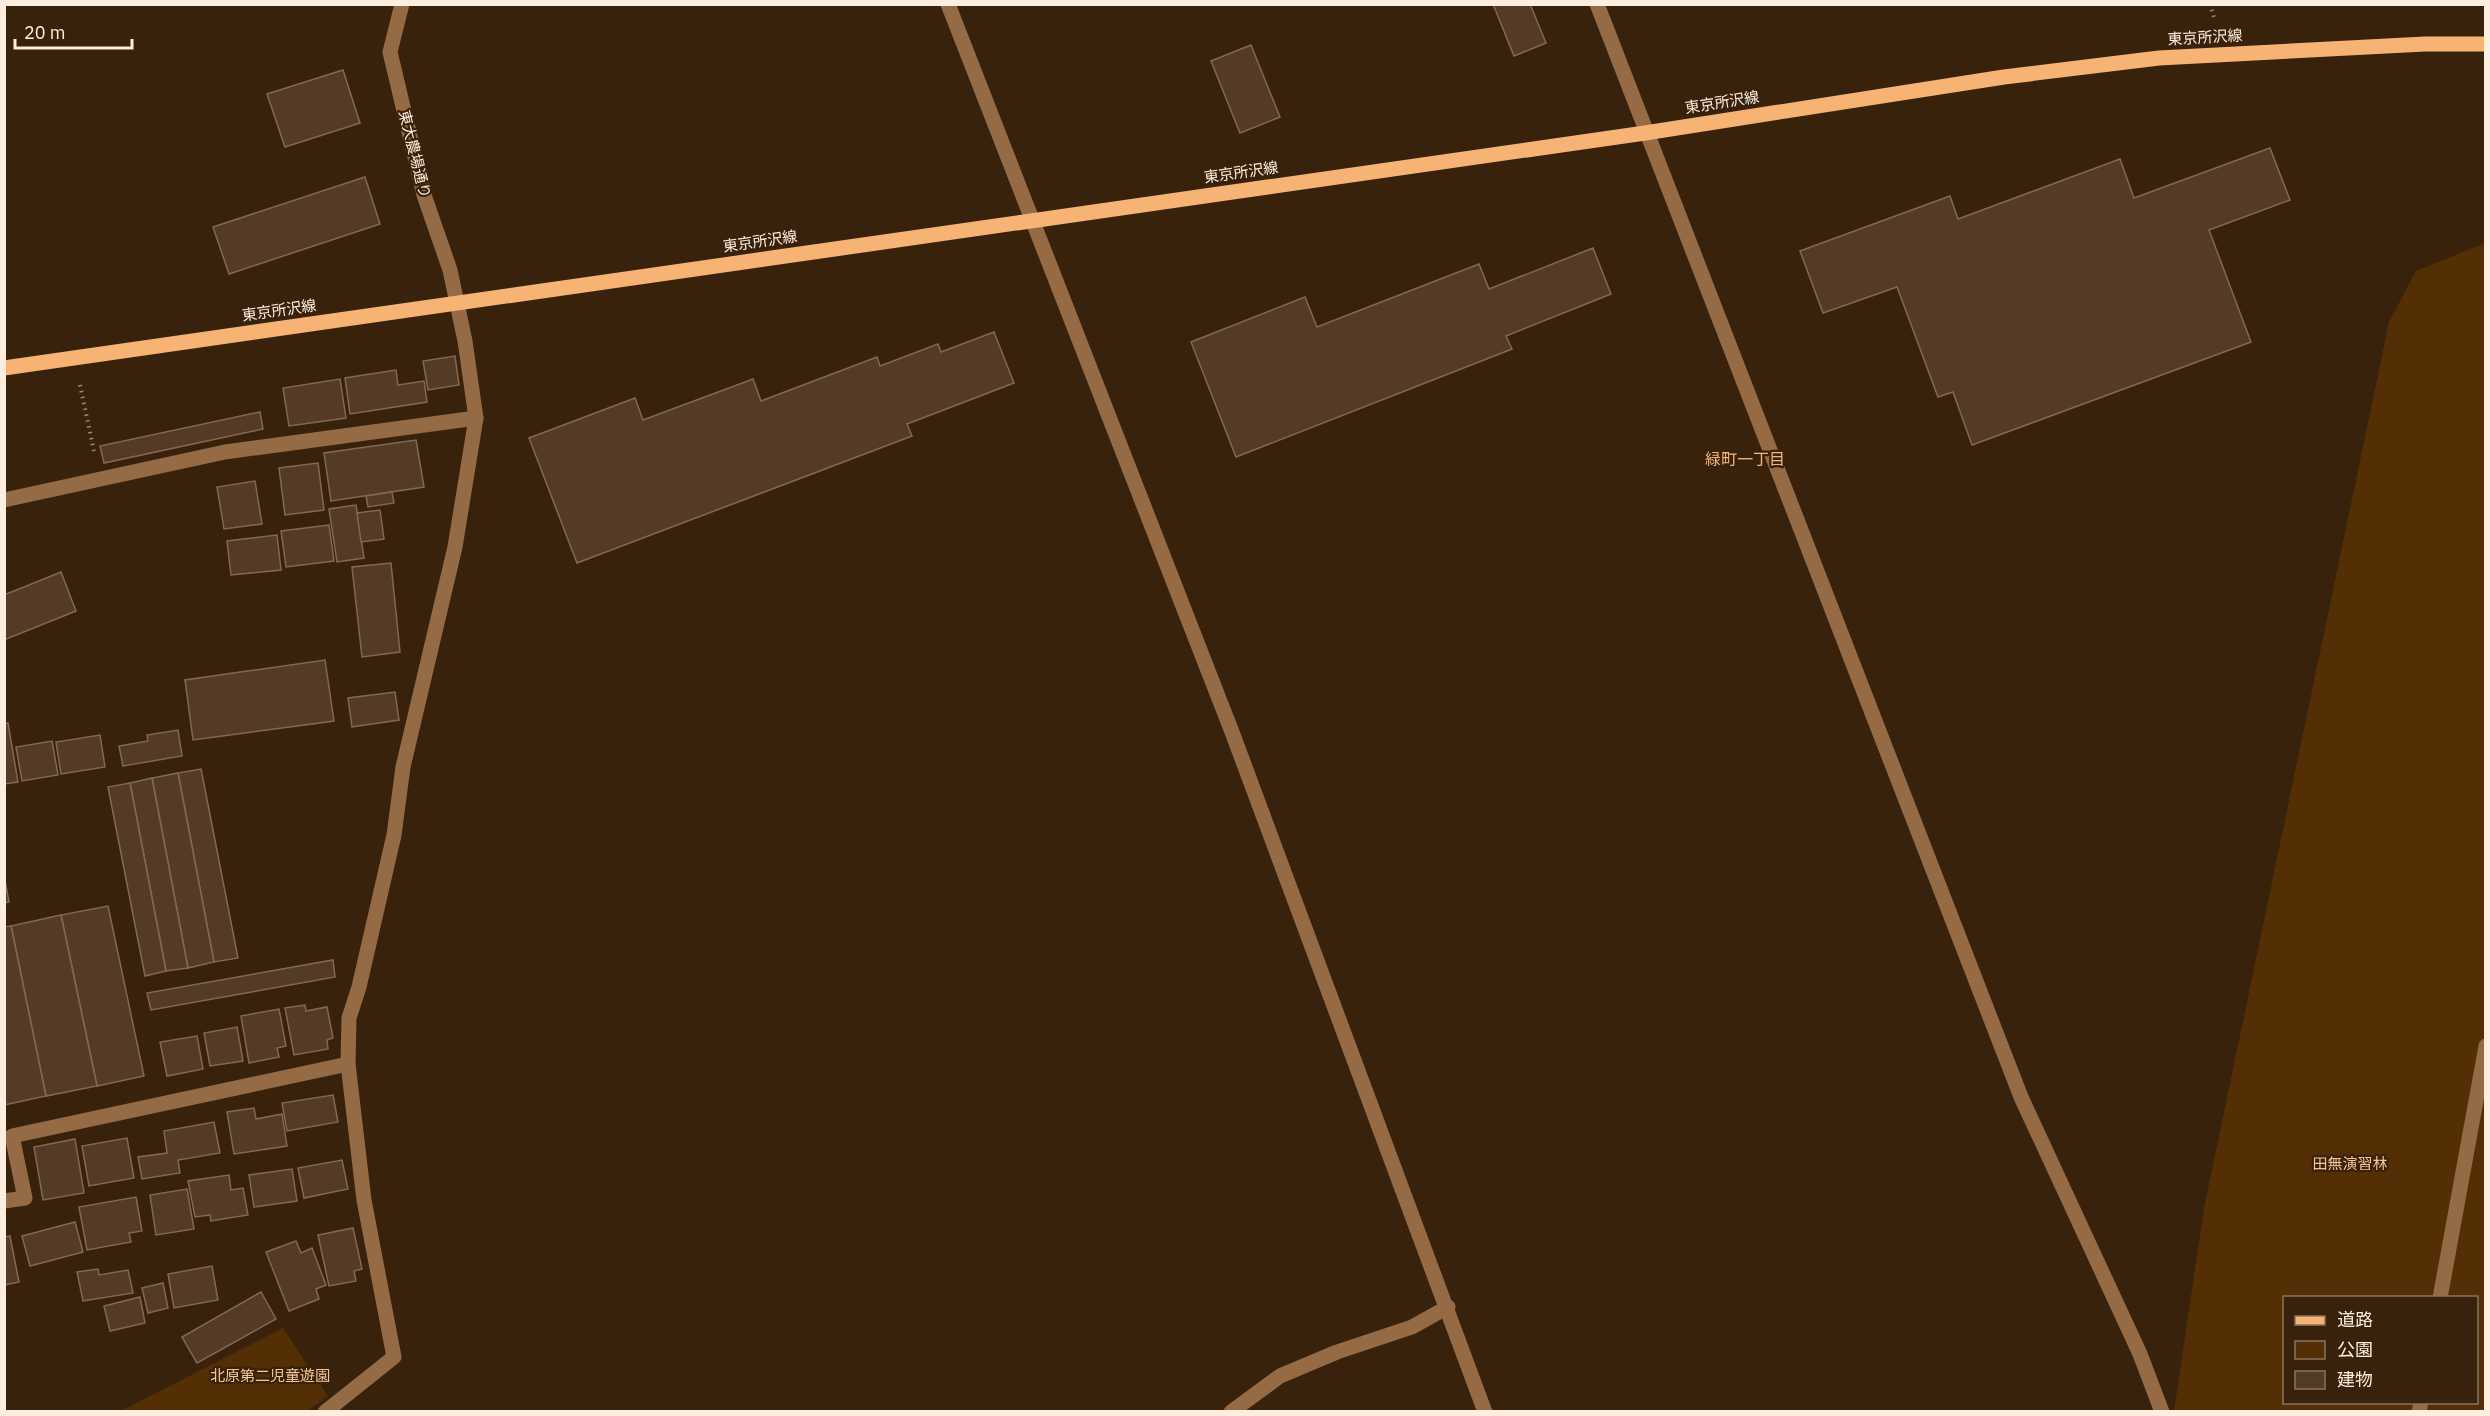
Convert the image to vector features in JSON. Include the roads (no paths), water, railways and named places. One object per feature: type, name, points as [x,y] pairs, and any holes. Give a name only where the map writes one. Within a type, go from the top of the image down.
[{"type":"main road","name":"東京所沢線","points":[[4,368],[1645,133],[1993,79],[2159,58],[2425,44],[2486,44]]},
{"type":"street","name":"東大農場通り","points":[[325,1412],[394,1357],[364,1200],[348,1064],[349,1018],[359,987],[394,835],[403,767],[455,547],[476,418],[458,302],[450,270],[424,195],[390,52],[402,4]]},
{"type":"street","points":[[948,4],[1232,732],[1448,1307],[1485,1412]]},
{"type":"street","points":[[1597,4],[1645,133],[2021,1096],[2140,1354],[2162,1412]]},
{"type":"street","points":[[4,500],[225,452],[476,418]]},
{"type":"street","points":[[2440,1296],[2486,1046]]},
{"type":"street","points":[[4,1201],[25,1198],[12,1137],[348,1064]]},
{"type":"street","points":[[1231,1412],[1280,1376],[1337,1352],[1412,1328],[1448,1307]]},
{"type":"district","name":"緑町一丁目","points":[[1745,459]]},
{"type":"park label","name":"田無演習林","points":[[2350,1163]]},
{"type":"park label","name":"北原第二児童遊園","points":[[270,1375]]}]
